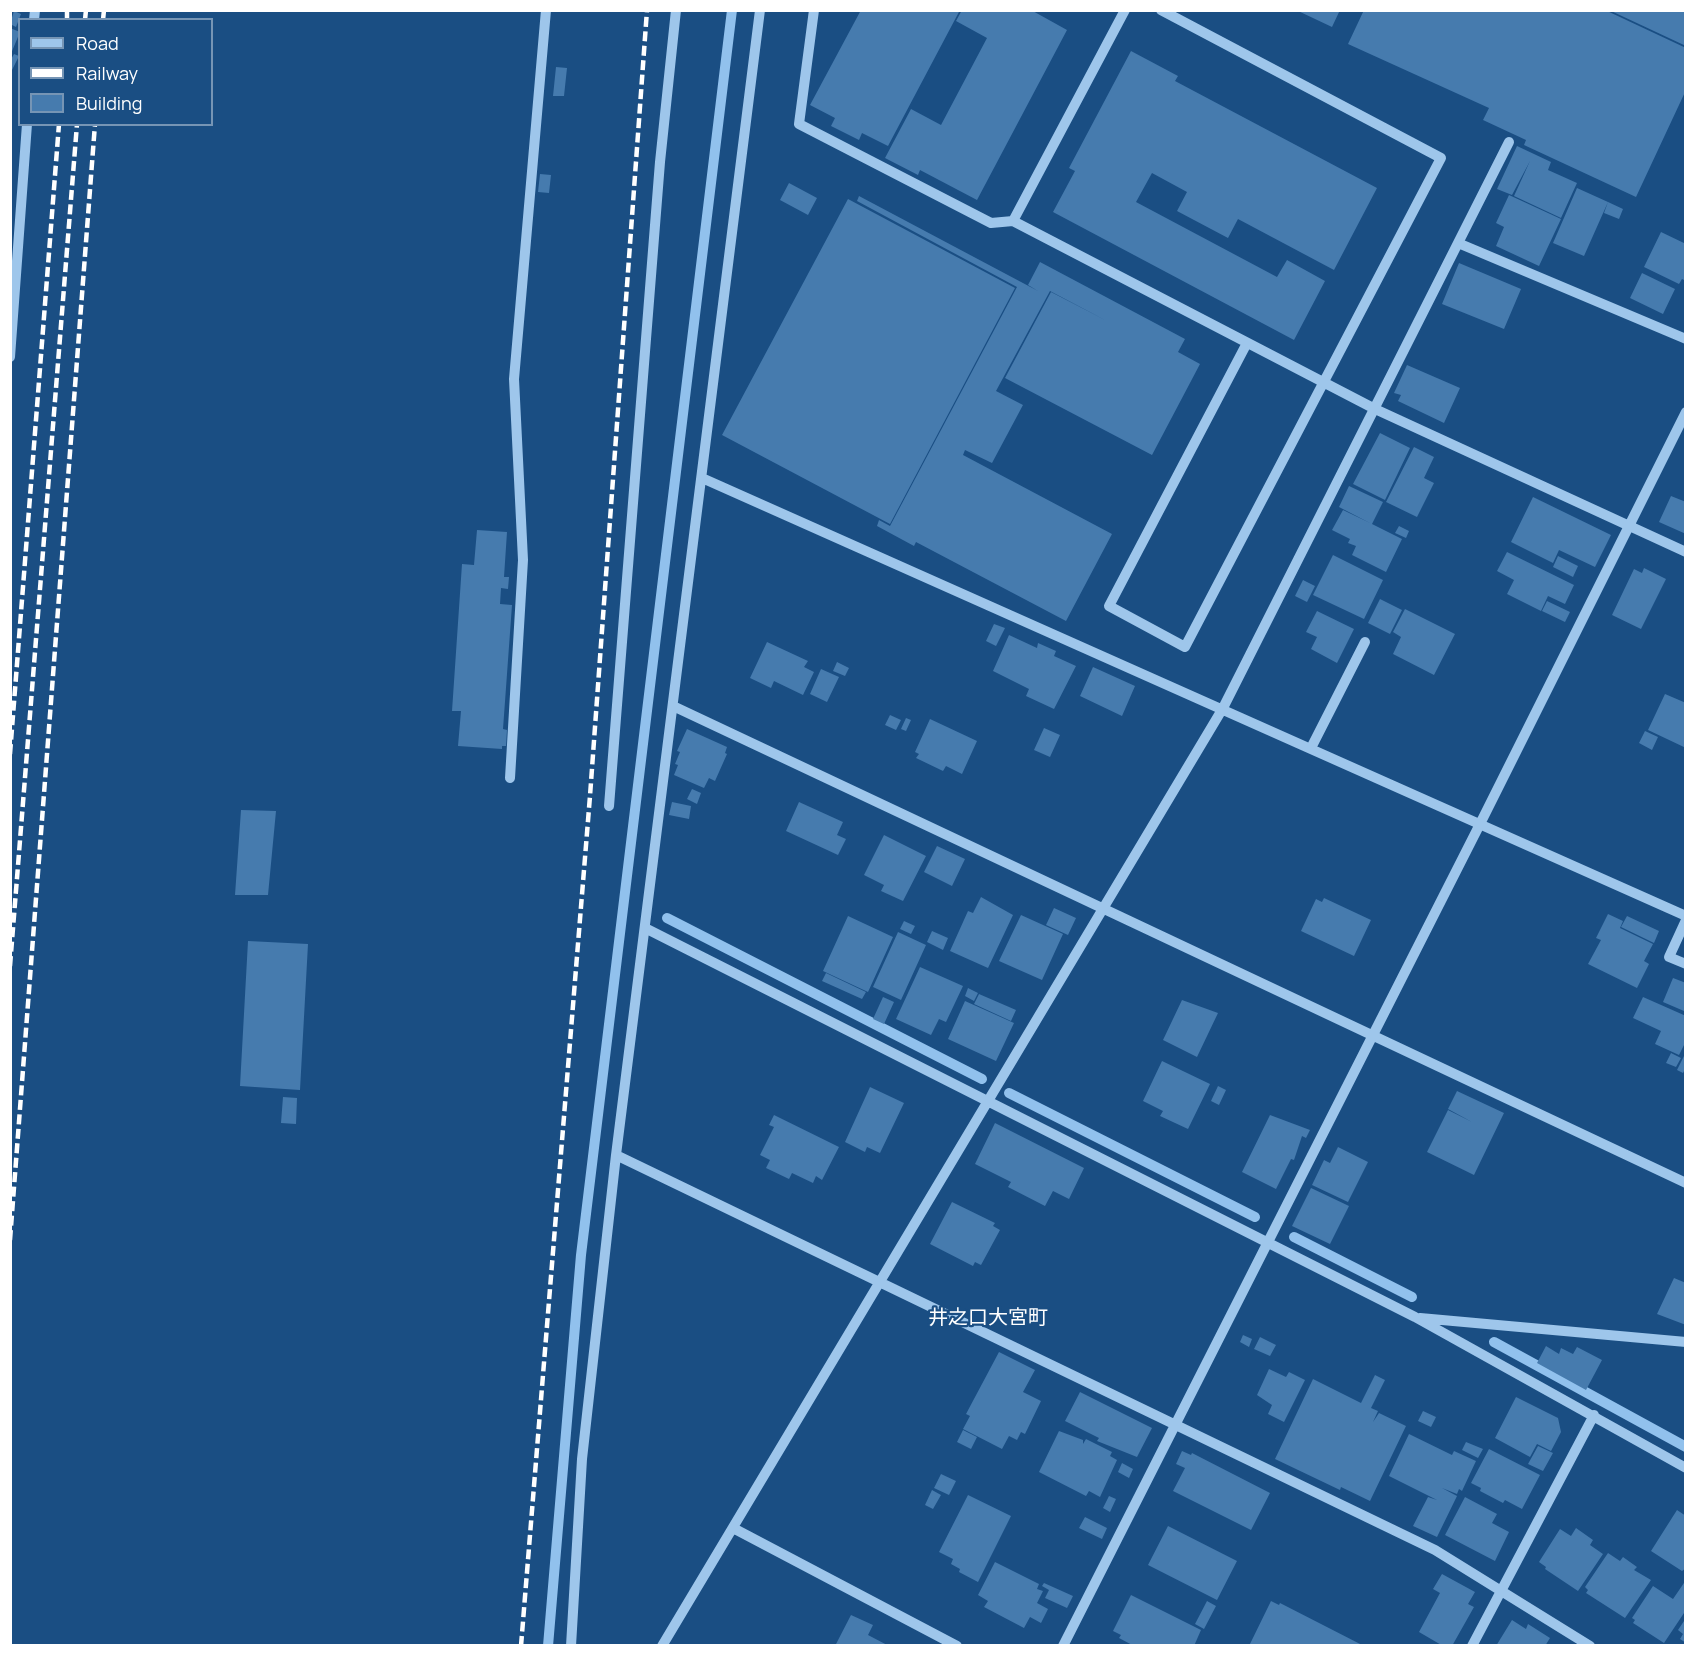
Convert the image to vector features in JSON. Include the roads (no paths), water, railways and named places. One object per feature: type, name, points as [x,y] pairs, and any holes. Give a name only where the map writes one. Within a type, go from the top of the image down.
[{"type":"street","points":[[510,778],[523,560],[514,379],[546,10]]},
{"type":"street","points":[[609,806],[660,162],[676,10]]},
{"type":"street","points":[[571,1646],[582,1459],[616,1155],[760,10]]},
{"type":"street","points":[[814,10],[799,124],[991,223],[1013,221],[1375,410],[1686,552]]},
{"type":"street","points":[[1013,221],[1125,10]]},
{"type":"street","points":[[1161,10],[1441,158],[1185,647],[1109,606],[1247,343]]},
{"type":"street","points":[[10,357],[27,126]]},
{"type":"street","points":[[662,1646],[1105,909],[1223,708],[1509,142]]},
{"type":"street","points":[[1458,243],[1686,339]]},
{"type":"street","points":[[1062,1646],[1480,824],[1686,412]]},
{"type":"street","points":[[702,478],[1223,708],[1686,918],[1669,957],[1686,964]]},
{"type":"street","points":[[1311,748],[1365,642]]},
{"type":"street","points":[[673,706],[1686,1183]]},
{"type":"street","points":[[645,928],[1415,1317],[1686,1468]]},
{"type":"street","points":[[616,1155],[1435,1550],[1502,1589],[1590,1646]]},
{"type":"street","points":[[1415,1317],[1686,1342]]},
{"type":"street","points":[[1472,1646],[1594,1415]]},
{"type":"street","points":[[733,1528],[957,1646]]},
{"type":"waterway","points":[[548,1646],[581,1255],[732,10]]},
{"type":"waterway","points":[[667,918],[982,1079]]},
{"type":"waterway","points":[[1009,1093],[1255,1217]]},
{"type":"waterway","points":[[1294,1237],[1412,1297]]},
{"type":"waterway","points":[[1494,1342],[1686,1447]]},
{"type":"railway","points":[[67,10],[67,18]]},
{"type":"railway","points":[[85,18],[86,10]]},
{"type":"railway","points":[[103,18],[104,10]]},
{"type":"railway","points":[[521,1646],[590,796],[647,10]]},
{"type":"railway","points":[[10,754],[59,126]]},
{"type":"railway","points":[[10,966],[77,126]]},
{"type":"railway","points":[[10,1240],[95,126]]},
{"type":"district","name":"井之口大宮町","points":[[988,1318]]}]
